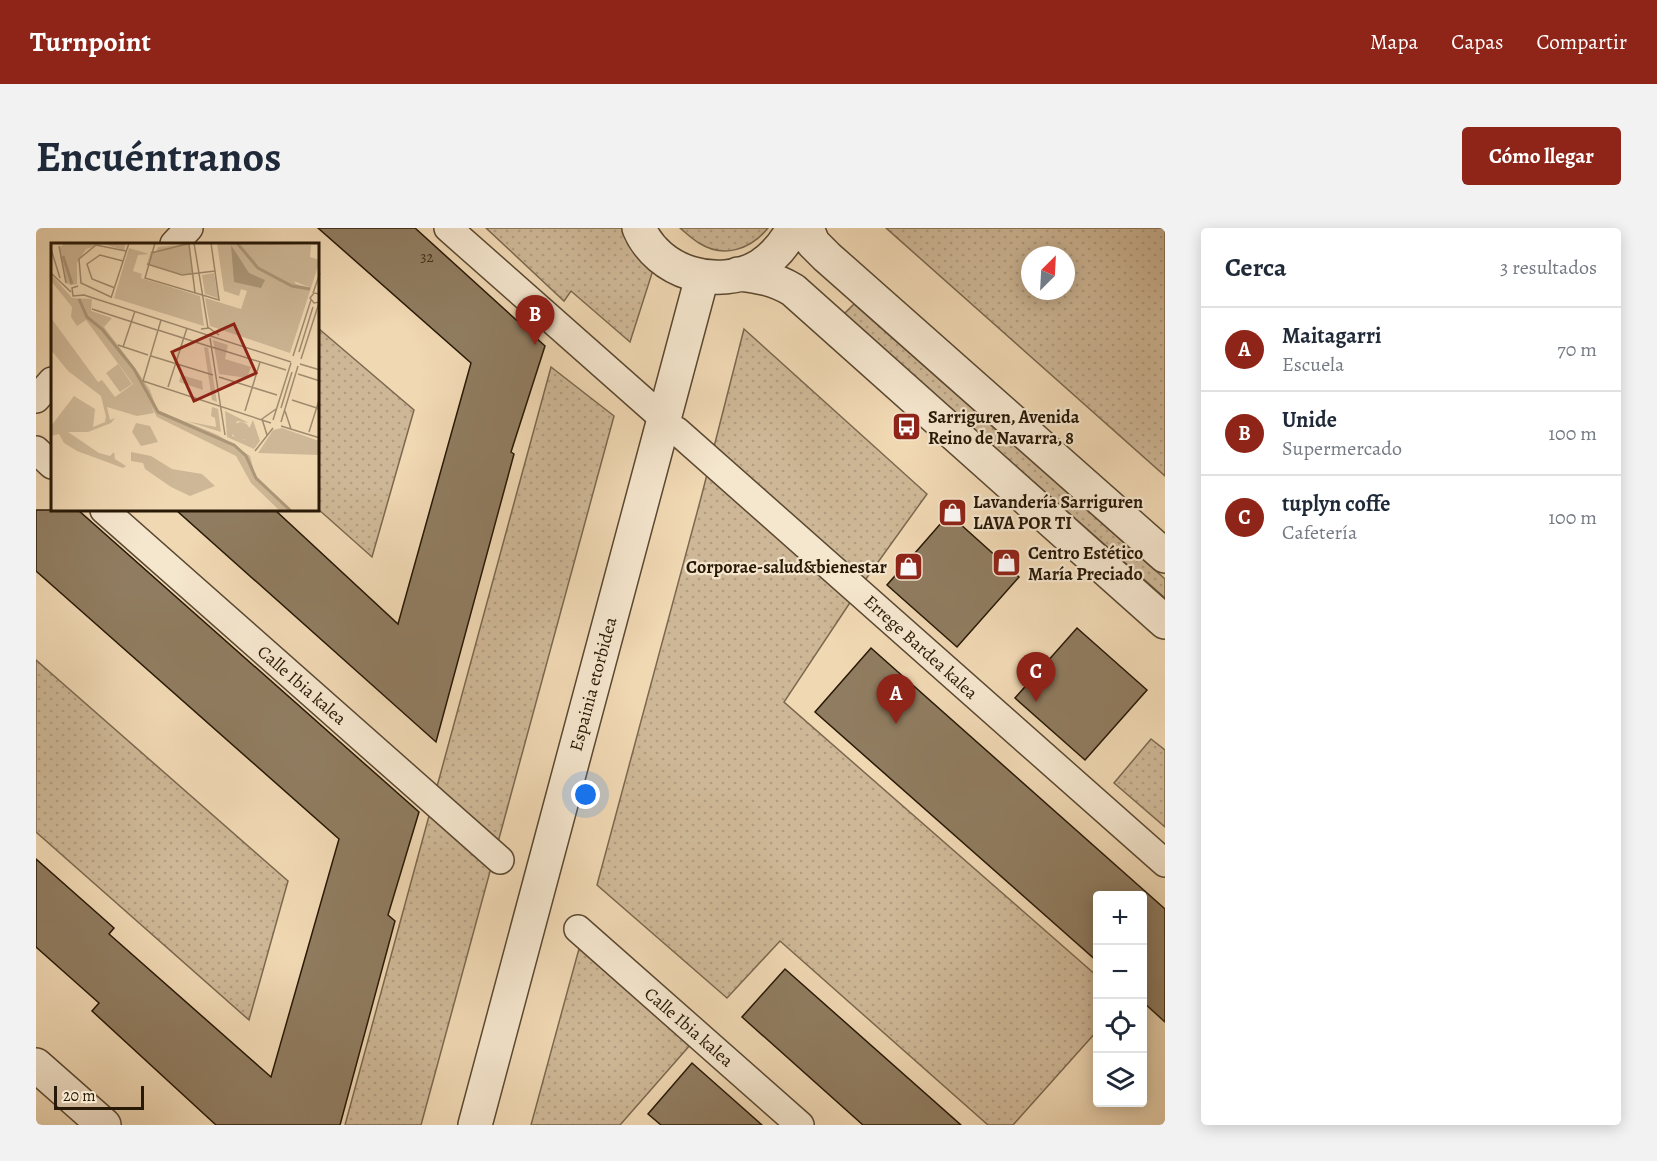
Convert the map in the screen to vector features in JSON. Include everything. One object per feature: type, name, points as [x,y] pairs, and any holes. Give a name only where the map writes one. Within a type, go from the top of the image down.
[{"type":"street","points":[[175,243],[189,228]]},
{"type":"street","points":[[448,228],[655,411]]},
{"type":"street","points":[[639,228],[656,253],[677,269],[702,277],[731,277],[758,267],[786,242],[793,228]]},
{"type":"street","points":[[807,228],[813,243],[827,257],[1165,556]]},
{"type":"street","points":[[738,274],[761,276],[793,290],[1165,622]]},
{"type":"street","name":"Espainia etorbidea","points":[[475,1125],[702,277]]},
{"type":"street","points":[[36,399],[51,382]]},
{"type":"street","name":"Errege Bardea kalea","points":[[677,431],[1165,863]]},
{"type":"street","points":[[36,450],[51,464]]},
{"type":"street","name":"Calle Ibia kalea","points":[[106,512],[500,860]]},
{"type":"street","name":"Calle Ibia kalea","points":[[578,929],[800,1125]]},
{"type":"street","points":[[36,1065],[104,1125]]},
{"type":"shaded area","points":[[486,228],[623,228],[654,267],[630,342],[571,291],[564,301]]},
{"type":"shaded area","points":[[680,228],[768,228],[754,241],[727,251],[708,248]]},
{"type":"shaded area","points":[[886,228],[1165,228],[1165,476]]},
{"type":"shaded area","points":[[854,304],[1165,579],[1165,598],[844,314]]},
{"type":"shaded area","points":[[744,329],[927,494],[863,583],[784,702],[1093,972],[1093,1035],[1013,1125],[988,1125],[780,941],[727,998],[597,885]]},
{"type":"shaded area","points":[[320,330],[414,410],[372,557],[320,511]]},
{"type":"shaded area","points":[[551,367],[614,416],[421,1125],[345,1125]]},
{"type":"shaded area","points":[[36,660],[288,881],[249,1020],[36,832]]},
{"type":"shaded area","points":[[1151,739],[1165,750],[1165,827],[1114,783]]},
{"type":"shaded area","points":[[580,945],[691,1044],[620,1125],[531,1125]]},
{"type":"building","points":[[318,228],[415,228],[545,346],[511,452],[514,454],[436,742],[178,512],[277,512],[398,624],[471,363]]},
{"type":"building","points":[[36,510],[80,512],[419,812],[388,915],[395,921],[340,1125],[216,1125],[92,1011],[99,1003],[36,947],[36,859],[114,928],[109,934],[271,1077],[339,839],[36,571]]},
{"type":"building","points":[[949,514],[1019,577],[957,647],[887,585]]},
{"type":"building","points":[[1077,628],[1147,690],[1085,760],[1015,698]]},
{"type":"building","points":[[871,648],[1145,891],[1093,891],[1093,958],[815,712]]},
{"type":"building","points":[[1147,893],[1165,909],[1165,1022],[1147,1006]]},
{"type":"building","points":[[785,969],[961,1125],[863,1125],[742,1017]]},
{"type":"building","points":[[692,1063],[762,1125],[661,1125],[648,1114]]},
{"type":"place","name":"Unide","points":[[535,345]]},
{"type":"place","name":"Sarriguren, Avenida Reino de Navarra, 8","points":[[907,427]]},
{"type":"place","name":"Lavandería Sarriguren LAVA POR TI","points":[[952,512]]},
{"type":"place","name":"Centro Estético María Preciado","points":[[1007,563]]},
{"type":"place","name":"Corporae-salud&bienestar","points":[[908,567]]},
{"type":"place","name":"tuplyn coffe","points":[[1036,702]]},
{"type":"place","name":"Maitagarri","points":[[896,724]]}]
